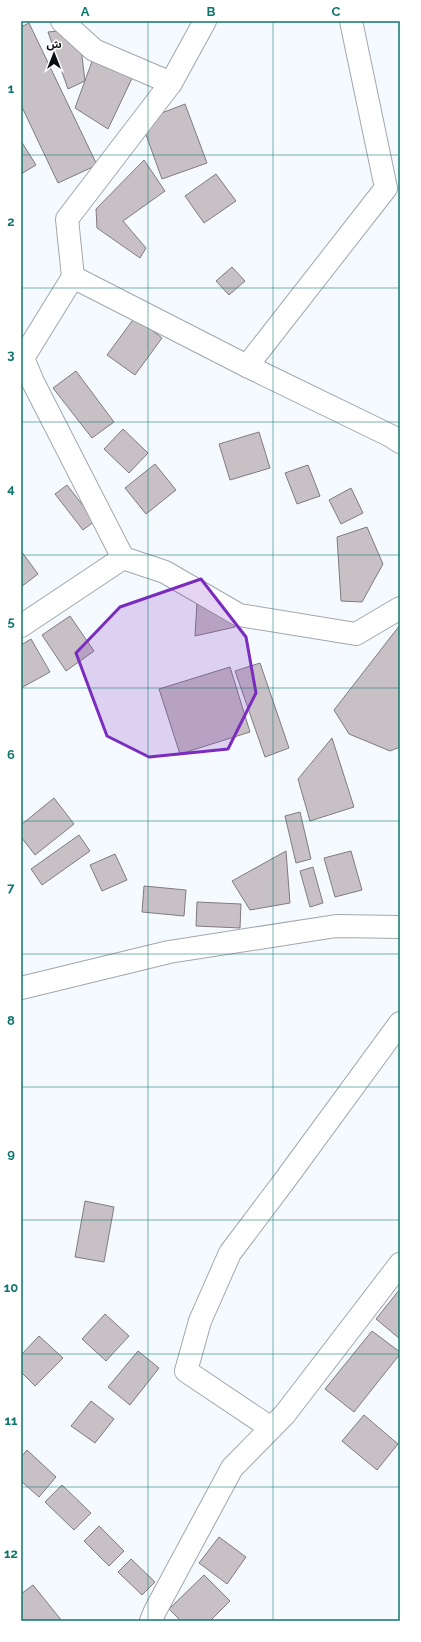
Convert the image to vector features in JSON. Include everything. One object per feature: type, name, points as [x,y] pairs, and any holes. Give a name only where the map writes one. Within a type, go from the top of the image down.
[{"type":"street","points":[[62,21],[94,50],[171,83]]},
{"type":"street","points":[[205,21],[171,83],[67,219],[73,278],[22,360],[123,558],[165,572],[239,615],[356,634],[400,608]]},
{"type":"street","points":[[248,366],[386,188],[351,21]]},
{"type":"street","points":[[73,278],[391,436],[400,442]]},
{"type":"street","points":[[21,626],[123,558]]},
{"type":"street","points":[[21,988],[170,952],[336,926],[400,927]]},
{"type":"street","points":[[271,1428],[186,1371],[200,1321],[230,1253],[400,1023]]},
{"type":"street","points":[[151,1621],[232,1468],[285,1414],[400,1264]]},
{"type":"highlighted area","points":[[201,579],[246,637],[256,693],[228,749],[149,757],[107,736],[76,653],[120,607]]},
{"type":"building","points":[[29,23],[97,165],[58,183],[21,105],[21,27]]},
{"type":"building","points":[[58,31],[81,48],[85,81],[68,89],[48,32]]},
{"type":"building","points":[[94,56],[135,72],[108,129],[75,108]]},
{"type":"building","points":[[185,104],[207,163],[162,179],[141,121]]},
{"type":"building","points":[[21,141],[36,165],[21,174]]},
{"type":"building","points":[[144,160],[165,191],[123,221],[146,248],[140,258],[97,228],[96,209]]},
{"type":"building","points":[[216,174],[236,201],[204,223],[185,196]]},
{"type":"building","points":[[232,267],[245,281],[229,295],[216,281]]},
{"type":"building","points":[[135,317],[162,338],[135,375],[107,355]]},
{"type":"building","points":[[76,371],[114,422],[92,438],[53,388]]},
{"type":"building","points":[[123,429],[148,453],[129,473],[104,449]]},
{"type":"building","points":[[259,432],[270,468],[230,480],[219,444]]},
{"type":"building","points":[[155,464],[176,490],[146,514],[125,488]]},
{"type":"building","points":[[308,465],[320,496],[297,504],[285,473]]},
{"type":"building","points":[[67,485],[95,521],[83,530],[55,494]]},
{"type":"building","points":[[351,488],[363,513],[341,524],[329,500]]},
{"type":"building","points":[[367,527],[383,564],[362,602],[341,601],[337,537]]},
{"type":"building","points":[[21,551],[38,574],[21,587]]},
{"type":"building","points":[[218,591],[235,627],[195,636],[197,602]]},
{"type":"building","points":[[70,616],[94,651],[66,671],[42,635]]},
{"type":"building","points":[[400,625],[400,747],[390,751],[349,734],[334,710]]},
{"type":"building","points":[[31,639],[50,672],[21,688],[21,645]]},
{"type":"building","points":[[260,663],[289,748],[265,757],[235,671]]},
{"type":"building","points":[[230,667],[250,732],[180,754],[159,689]]},
{"type":"building","points":[[332,738],[354,807],[310,821],[298,779]]},
{"type":"building","points":[[54,798],[74,824],[35,855],[21,837],[21,825]]},
{"type":"building","points":[[300,812],[311,859],[296,863],[285,816]]},
{"type":"building","points":[[79,835],[90,851],[42,885],[31,869]]},
{"type":"building","points":[[286,851],[290,903],[250,910],[232,881]]},
{"type":"building","points":[[351,851],[362,890],[335,897],[324,858]]},
{"type":"building","points":[[115,854],[127,880],[102,891],[90,865]]},
{"type":"building","points":[[313,867],[323,903],[310,907],[300,871]]},
{"type":"building","points":[[144,886],[186,890],[184,916],[142,912]]},
{"type":"building","points":[[197,902],[241,904],[240,928],[196,926]]},
{"type":"building","points":[[85,1201],[114,1207],[104,1262],[75,1257]]},
{"type":"building","points":[[400,1289],[400,1339],[376,1319]]},
{"type":"building","points":[[105,1314],[129,1336],[106,1361],[82,1339]]},
{"type":"building","points":[[372,1331],[400,1352],[400,1354],[354,1412],[325,1389]]},
{"type":"building","points":[[39,1336],[63,1358],[35,1386],[21,1372],[21,1355]]},
{"type":"building","points":[[138,1351],[159,1368],[130,1405],[108,1387]]},
{"type":"building","points":[[91,1401],[114,1419],[95,1443],[71,1426]]},
{"type":"building","points":[[364,1415],[398,1444],[377,1470],[342,1441]]},
{"type":"building","points":[[27,1450],[56,1477],[39,1497],[21,1481],[21,1457]]},
{"type":"building","points":[[62,1485],[91,1513],[74,1530],[45,1502]]},
{"type":"building","points":[[99,1526],[124,1551],[109,1566],[84,1541]]},
{"type":"building","points":[[219,1537],[246,1557],[227,1584],[199,1563]]},
{"type":"building","points":[[131,1559],[155,1582],[142,1595],[118,1572]]},
{"type":"building","points":[[204,1575],[230,1601],[210,1621],[181,1621],[169,1609]]},
{"type":"building","points":[[33,1585],[62,1621],[21,1621],[21,1594]]}]
